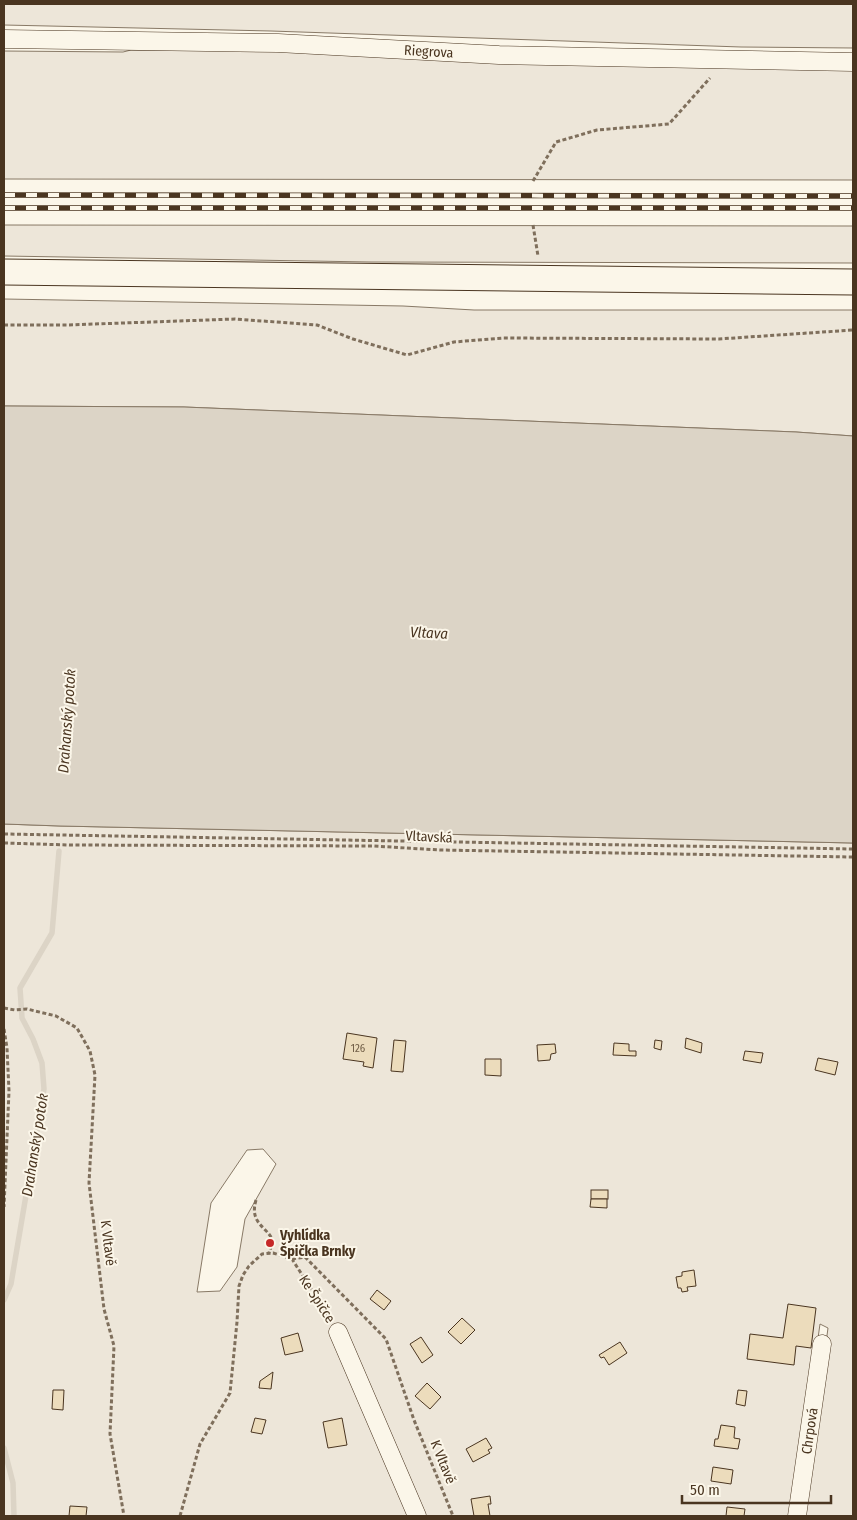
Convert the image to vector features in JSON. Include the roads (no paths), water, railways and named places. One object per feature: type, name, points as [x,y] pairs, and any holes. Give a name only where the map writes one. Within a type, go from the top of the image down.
[{"type":"main road","points":[[4,272],[853,282]]},
{"type":"street","name":"Riegrova","points":[[4,39],[278,42],[499,55],[853,62]]},
{"type":"street","name":"Ke Špičce","points":[[338,1332],[417,1516]]},
{"type":"street","name":"Chrpová","points":[[797,1516],[822,1344]]},
{"type":"water","name":"Vltava","points":[[4,406],[184,407],[796,432],[853,436],[853,843],[4,824]]},
{"type":"waterway","name":"Drahanský potok","points":[[4,1300],[11,1284],[44,1089],[42,1063],[33,1039],[22,1018],[20,988],[52,933],[59,851]]},
{"type":"waterway","name":"Drahanský potok","points":[[4,1448],[13,1483],[14,1516]]},
{"type":"railway","points":[[4,195],[853,196]]},
{"type":"railway","points":[[4,208],[853,208]]},
{"type":"place","name":"Vyhlídka Špička Brnky","points":[[270,1243]]}]
